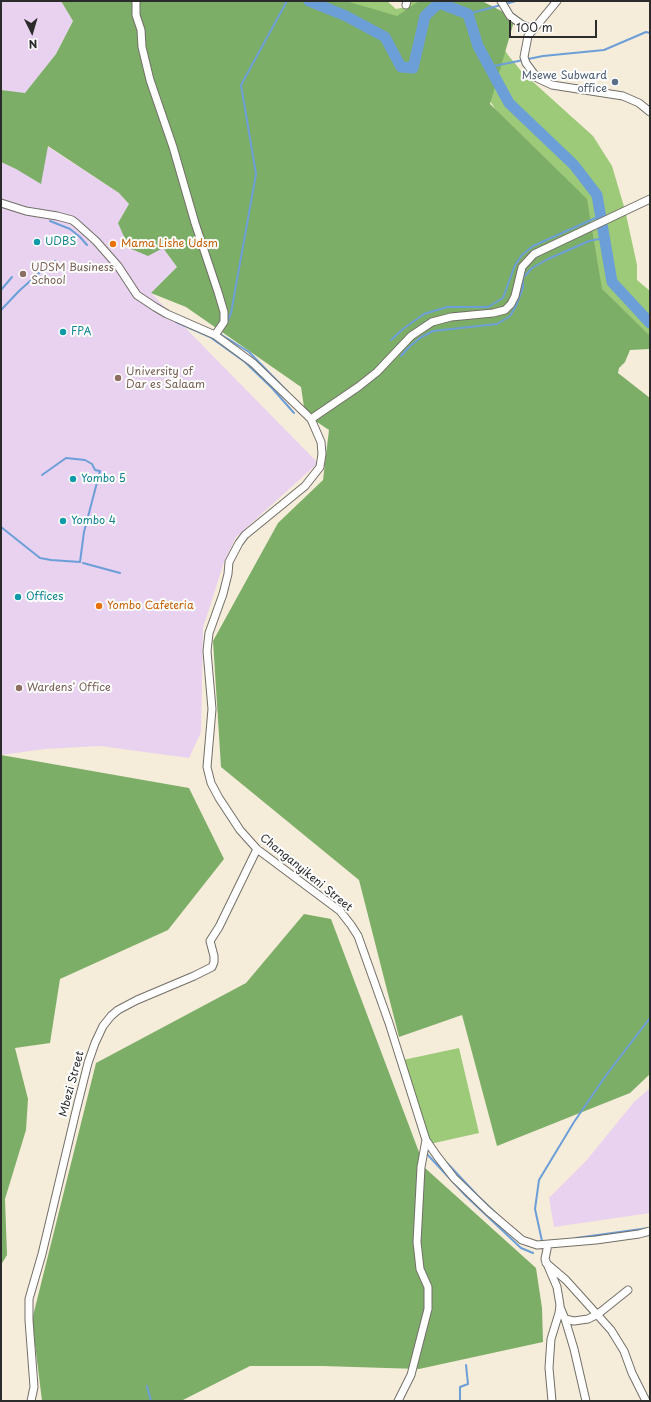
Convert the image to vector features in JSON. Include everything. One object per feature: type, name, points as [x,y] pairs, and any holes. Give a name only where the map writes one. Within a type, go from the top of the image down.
[{"type":"street","points":[[136,1],[136,15],[141,30],[142,47],[150,80],[173,147],[194,224],[224,312],[224,322],[215,335]]},
{"type":"street","points":[[501,1],[510,16],[521,24],[532,29]]},
{"type":"street","points":[[557,1],[532,29],[528,36],[524,54],[526,64],[537,78],[548,84],[623,96],[639,103],[650,112]]},
{"type":"street","points":[[311,419],[377,372],[411,336],[432,322],[451,317],[493,313],[505,310],[511,304],[515,296],[522,267],[527,259],[534,254],[650,199]]},
{"type":"street","name":"Changanyikeni Street","points":[[1,204],[26,211],[49,214],[72,220],[96,241],[118,266],[138,295],[167,314],[215,335],[253,363],[311,419],[321,442],[322,454],[320,467],[305,486],[245,535],[229,562],[228,574],[223,594],[208,638],[207,650],[212,709],[207,767],[209,776],[218,798],[240,830],[257,849],[340,911],[358,936],[389,1023],[429,1146],[454,1178],[488,1211],[522,1240],[537,1245],[548,1244]]},
{"type":"street","name":"Mbezi Street","points":[[31,1401],[34,1387],[28,1320],[29,1299],[42,1254],[88,1063],[95,1043],[103,1026],[118,1010],[212,967],[214,956],[210,942],[220,928],[257,849]]},
{"type":"street","points":[[398,1401],[410,1375],[428,1309],[428,1287],[420,1269],[417,1242],[421,1167],[426,1140]]},
{"type":"street","points":[[586,1401],[580,1371],[560,1305],[557,1287],[546,1263],[545,1256],[548,1244],[596,1240],[650,1231]]},
{"type":"street","points":[[546,1263],[566,1280],[612,1330],[624,1351],[632,1373],[646,1401]]},
{"type":"street","points":[[565,1318],[582,1321],[598,1314],[628,1290]]},
{"type":"street","points":[[552,1401],[549,1368],[551,1339],[560,1305]]},
{"type":"shaded area","points":[[1,1],[61,1],[73,21],[56,54],[25,94],[1,90]]},
{"type":"shaded area","name":"University of Dar es Salaam","points":[[47,146],[119,193],[129,204],[118,223],[163,248],[177,267],[151,293],[318,463],[236,537],[224,562],[203,628],[201,732],[189,758],[100,746],[45,749],[1,755],[1,162],[16,169]]},
{"type":"shaded area","points":[[650,1088],[650,1213],[554,1227],[549,1198],[586,1161],[634,1102]]},
{"type":"green space","points":[[61,1],[346,1],[397,16],[419,1],[482,1],[515,18],[490,104],[587,199],[602,289],[650,336],[650,349],[630,350],[625,362],[619,368],[618,373],[650,398],[650,1074],[630,1093],[497,1146],[462,1015],[399,1037],[359,880],[221,767],[213,641],[278,523],[323,480],[329,430],[305,414],[301,387],[186,307],[151,293],[177,267],[163,248],[148,256],[129,248],[118,223],[129,204],[119,193],[48,146],[41,184],[1,162],[1,90],[25,93],[56,54],[73,21]]},
{"type":"green space","points":[[269,1],[387,1],[396,9],[406,7],[411,1],[473,1],[508,55],[522,72],[593,136],[612,166],[625,210],[637,265],[637,280],[650,291],[650,345],[619,320],[511,134],[485,93],[435,22]]},
{"type":"green space","points":[[1,755],[189,788],[224,859],[168,930],[60,979],[50,1043],[15,1048],[28,1099],[26,1130],[5,1199],[7,1255],[1,1265]]},
{"type":"green space","points":[[304,914],[331,919],[425,1168],[536,1268],[542,1308],[543,1342],[419,1369],[322,1366],[250,1366],[181,1401],[42,1401],[32,1320],[96,1063],[246,983]]},
{"type":"green space","points":[[459,1048],[479,1133],[430,1144],[403,1060]]},
{"type":"waterway","points":[[227,322],[231,313],[256,174],[241,85],[287,1]]},
{"type":"waterway","points":[[309,1],[346,16],[385,37],[401,67],[413,68],[425,16],[439,3],[468,14],[478,46],[509,103],[574,165],[597,195],[612,282],[650,323]]},
{"type":"waterway","points":[[505,4],[516,1]]},
{"type":"waterway","points":[[468,14],[501,5]]},
{"type":"waterway","points":[[489,67],[543,56],[604,50],[646,32],[650,33]]},
{"type":"waterway","points":[[391,340],[403,329],[424,314],[447,307],[488,307],[503,298],[515,265],[522,255],[533,246],[600,216]]},
{"type":"waterway","points":[[50,221],[70,229],[87,245]]},
{"type":"waterway","points":[[401,356],[420,338],[433,331],[497,324],[510,316],[516,306],[523,288],[523,278],[532,268],[548,259],[589,241],[604,238]]},
{"type":"waterway","points":[[1,310],[19,291],[49,264],[56,261]]},
{"type":"waterway","points":[[1,290],[12,277]]},
{"type":"waterway","points":[[176,322],[210,337],[245,362],[272,388],[294,413]]},
{"type":"waterway","points":[[222,331],[220,334],[249,352],[288,392]]},
{"type":"waterway","points":[[1,527],[40,558],[80,562],[84,532],[100,471],[95,470],[92,464],[85,460],[66,458],[42,475]]},
{"type":"waterway","points":[[83,563],[120,573]]},
{"type":"waterway","points":[[544,1242],[542,1241],[535,1209],[539,1180],[574,1122],[607,1074],[650,1018]]},
{"type":"waterway","points":[[426,1153],[466,1196],[521,1248],[533,1253]]},
{"type":"waterway","points":[[447,1163],[500,1217]]},
{"type":"waterway","points":[[576,1238],[649,1228]]},
{"type":"waterway","points":[[460,1401],[460,1387],[468,1384],[466,1365]]},
{"type":"waterway","points":[[147,1386],[151,1401]]},
{"type":"place","name":"Msewe Subward office","points":[[615,82]]},
{"type":"place","name":"UDBS","points":[[37,242]]},
{"type":"place","name":"Mama Lishe Udsm","points":[[113,244]]},
{"type":"place","name":"UDSM Business School","points":[[23,274]]},
{"type":"place","name":"FPA","points":[[63,332]]},
{"type":"place","name":"University of Dar es Salaam","points":[[118,378]]},
{"type":"place","name":"Yombo 5","points":[[73,479]]},
{"type":"place","name":"Yombo 4","points":[[63,521]]},
{"type":"place","name":"Offices","points":[[18,597]]},
{"type":"place","name":"Yombo Cafeteria","points":[[99,606]]},
{"type":"place","name":"Wardens' Office","points":[[19,688]]}]
